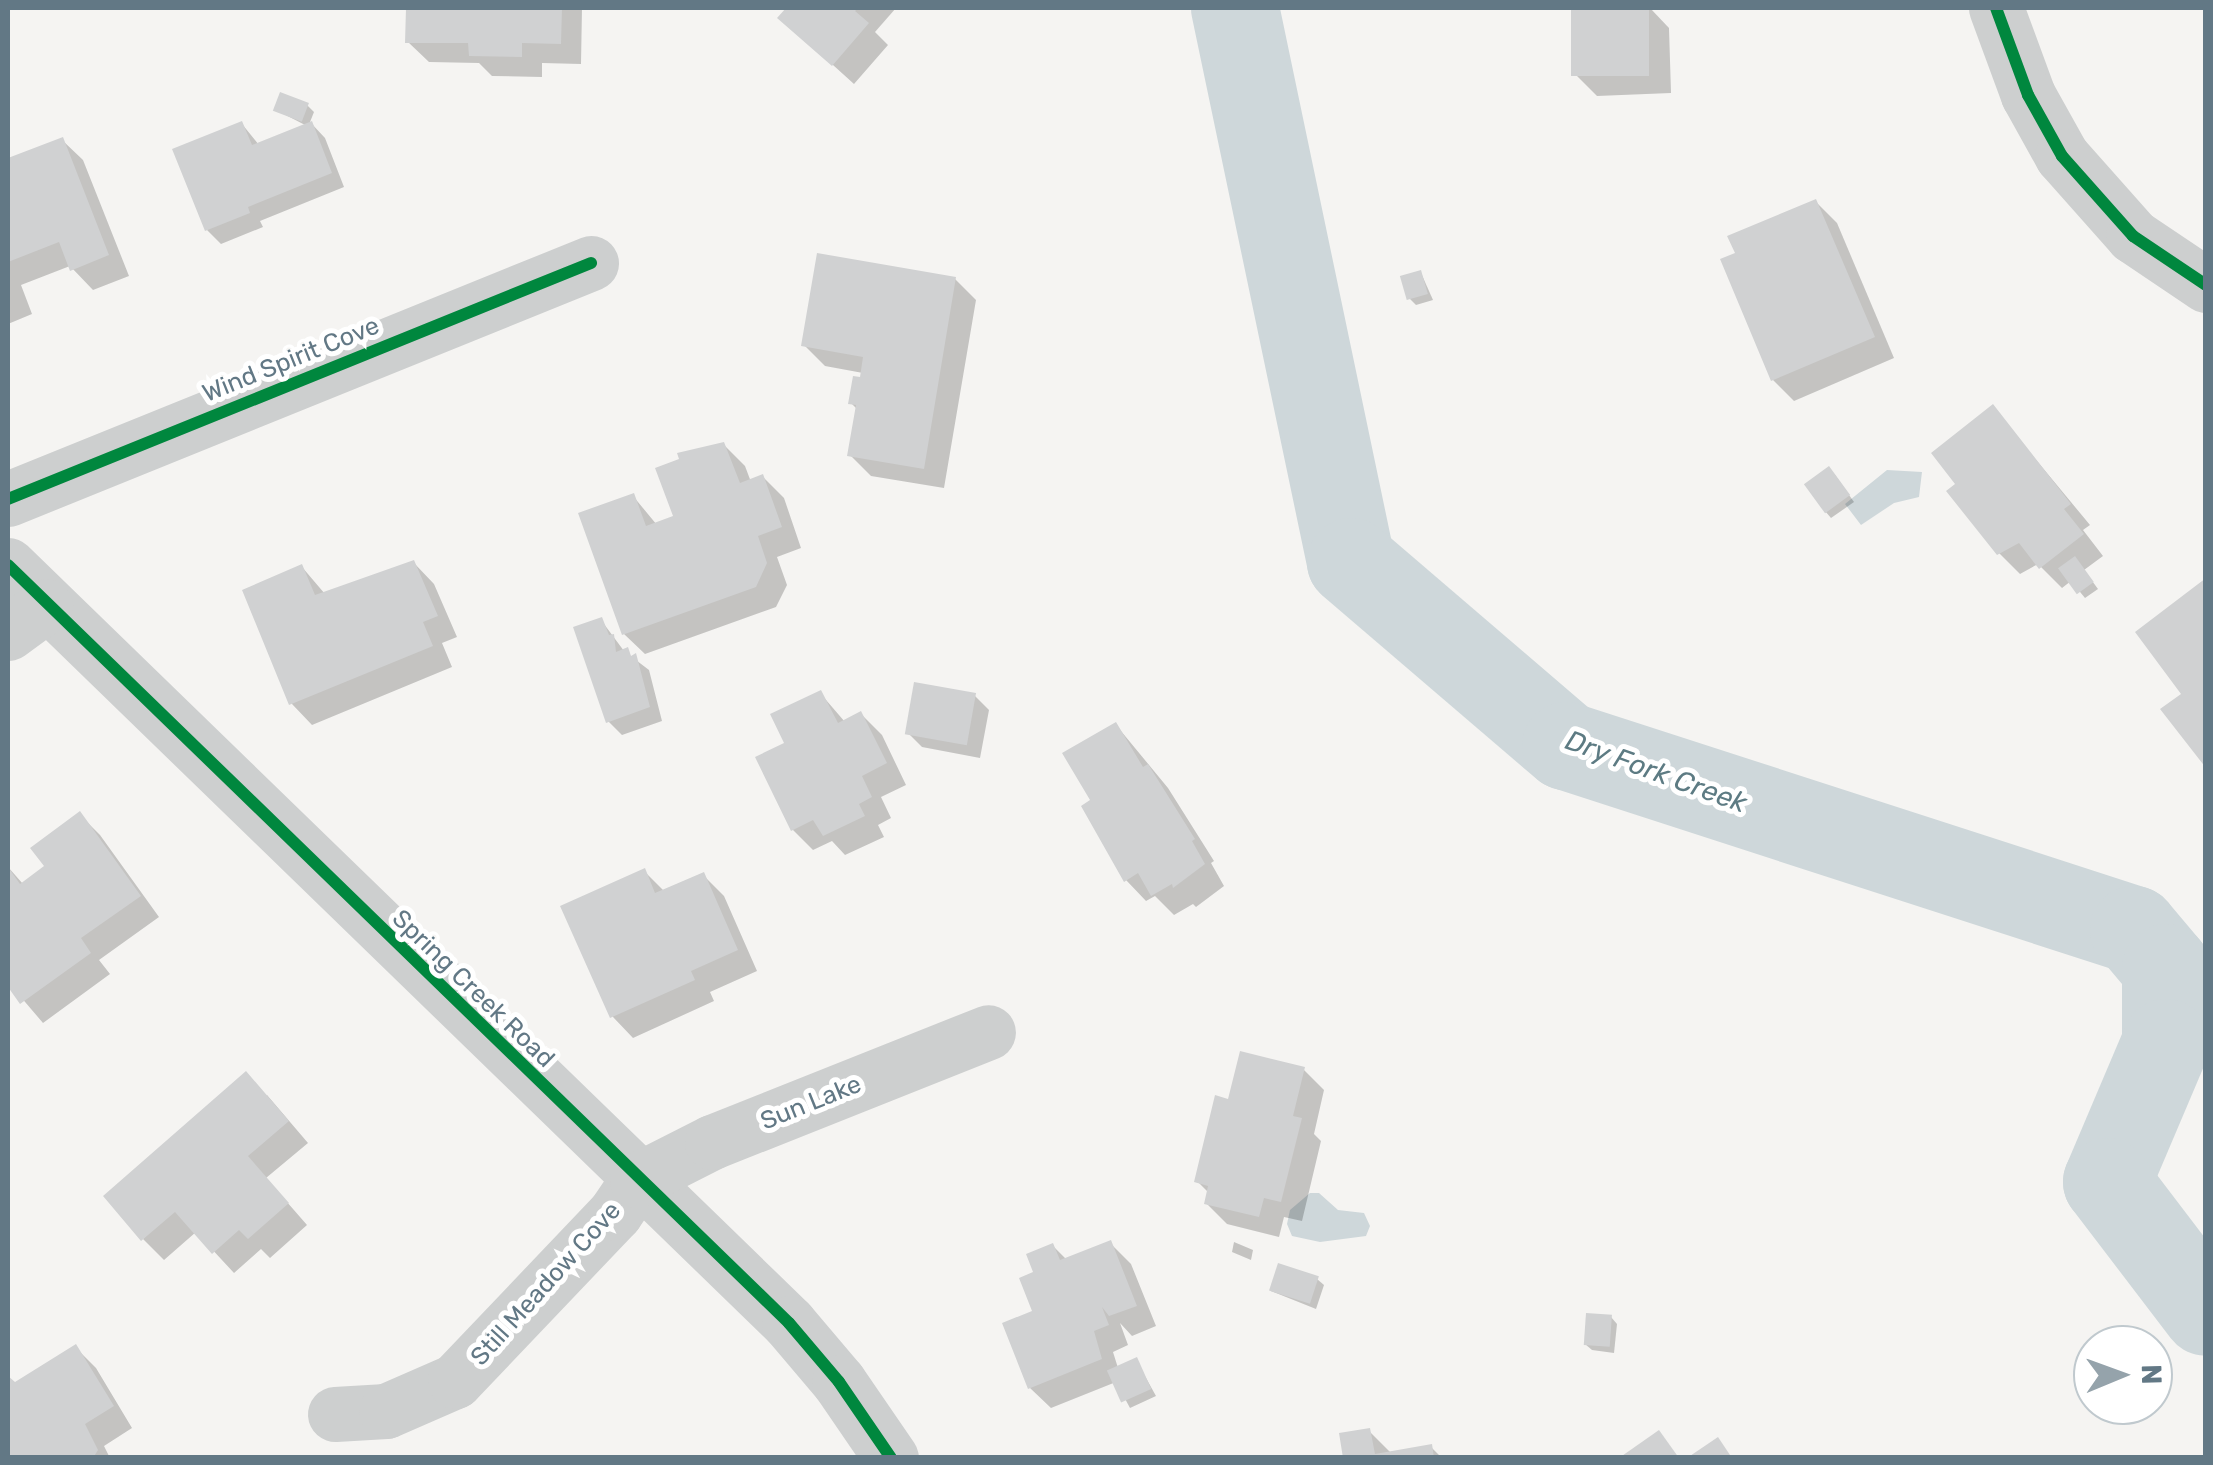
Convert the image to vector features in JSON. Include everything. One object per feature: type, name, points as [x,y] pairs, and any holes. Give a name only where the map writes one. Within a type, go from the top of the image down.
[{"type":"street","points":[[1996,8],[2028,95],[2062,156],[2134,236],[2206,286]]},
{"type":"street","name":"Wind Spirit Cove","points":[[8,499],[591,263]]},
{"type":"street","name":"Spring Creek Road","points":[[8,565],[26,619],[789,1323],[840,1382],[891,1458]]},
{"type":"street","name":"Sun Lake","points":[[637,1180],[712,1142],[988,1032]]},
{"type":"street","name":"Still Meadow Cove","points":[[336,1414],[386,1410],[455,1381],[615,1213],[637,1180]]},
{"type":"shaded area","points":[[1887,470],[1922,472],[1919,497],[1894,503],[1861,525],[1845,504]]},
{"type":"shaded area","points":[[1310,1193],[1319,1193],[1338,1210],[1364,1213],[1370,1226],[1366,1236],[1320,1242],[1292,1236],[1287,1224],[1290,1210]]},
{"type":"building","points":[[406,8],[562,8],[561,44],[522,43],[522,57],[469,56],[468,43],[405,43]]},
{"type":"building","points":[[786,8],[858,8],[855,11],[869,23],[832,66],[777,18]]},
{"type":"building","points":[[1571,8],[1649,8],[1649,76],[1571,76]]},
{"type":"building","points":[[280,92],[309,103],[302,122],[273,111]]},
{"type":"building","points":[[242,121],[252,145],[312,121],[332,173],[248,207],[250,213],[205,231],[172,149]]},
{"type":"building","points":[[63,137],[109,255],[70,271],[59,242],[8,262],[8,158]]},
{"type":"building","points":[[1816,199],[1875,337],[1771,381],[1720,259],[1735,253],[1727,236]]},
{"type":"building","points":[[817,253],[956,277],[924,469],[847,456],[856,405],[848,404],[853,376],[860,377],[863,357],[801,346]]},
{"type":"building","points":[[1421,270],[1428,294],[1407,300],[1400,276]]},
{"type":"building","points":[[1993,404],[2071,504],[2064,509],[2084,534],[2039,569],[2019,543],[1997,555],[1946,491],[1955,484],[1931,453]]},
{"type":"building","points":[[724,442],[740,483],[763,474],[782,527],[758,536],[767,563],[756,587],[622,635],[578,513],[634,493],[646,526],[673,516],[655,468],[679,459],[677,453]]},
{"type":"building","points":[[1829,466],[1850,495],[1825,513],[1804,484]]},
{"type":"building","points":[[2075,556],[2094,582],[2077,594],[2058,568]]},
{"type":"building","points":[[414,560],[438,616],[423,622],[433,646],[289,705],[242,590],[302,564],[315,595]]},
{"type":"building","points":[[2206,578],[2206,768],[2160,709],[2181,694],[2135,632]]},
{"type":"building","points":[[602,617],[609,635],[614,634],[616,652],[628,647],[631,656],[636,653],[650,707],[606,723],[573,627]]},
{"type":"building","points":[[914,682],[976,693],[967,745],[905,734]]},
{"type":"building","points":[[821,690],[838,723],[861,711],[887,763],[862,776],[872,797],[859,804],[865,816],[823,836],[813,820],[791,831],[755,757],[784,743],[770,714]]},
{"type":"building","points":[[1116,722],[1143,767],[1148,764],[1195,839],[1192,841],[1205,864],[1173,888],[1172,884],[1151,896],[1138,873],[1124,882],[1081,806],[1090,800],[1062,753]]},
{"type":"building","points":[[80,811],[141,896],[81,938],[91,953],[20,1004],[8,987],[8,867],[20,884],[44,866],[30,848]]},
{"type":"building","points":[[645,868],[655,893],[704,872],[738,950],[691,971],[695,980],[610,1018],[560,906]]},
{"type":"building","points":[[1240,1051],[1305,1067],[1293,1116],[1302,1118],[1281,1202],[1264,1198],[1259,1217],[1204,1204],[1208,1186],[1194,1182],[1215,1095],[1228,1099]]},
{"type":"building","points":[[246,1071],[289,1121],[248,1156],[289,1203],[248,1239],[239,1230],[212,1254],[175,1212],[141,1241],[103,1196]]},
{"type":"building","points":[[1111,1240],[1137,1306],[1109,1316],[1102,1307],[1109,1325],[1094,1331],[1102,1359],[1028,1389],[1002,1323],[1032,1311],[1019,1278],[1033,1272],[1026,1254],[1053,1243],[1060,1260]]},
{"type":"building","points":[[1278,1263],[1319,1276],[1310,1304],[1269,1291]]},
{"type":"building","points":[[1586,1313],[1612,1315],[1610,1347],[1584,1345]]},
{"type":"building","points":[[76,1344],[114,1406],[85,1424],[98,1450],[93,1458],[8,1458],[8,1376],[15,1382]]},
{"type":"building","points":[[1137,1357],[1151,1389],[1121,1402],[1107,1370]]},
{"type":"building","points":[[1370,1428],[1375,1454],[1432,1444],[1434,1458],[1343,1458],[1339,1433]]},
{"type":"building","points":[[1659,1430],[1679,1458],[1619,1458]]},
{"type":"building","points":[[1718,1437],[1732,1458],[1687,1458]]},
{"type":"waterway","name":"Dry Fork Creek","points":[[1235,8],[1351,562],[1566,746],[2134,930],[2166,968],[2166,1043],[2107,1182],[2206,1312]]},
{"type":"cycle path","points":[[1996,8],[2028,95],[2062,156],[2133,236],[2206,285]]},
{"type":"cycle path","points":[[8,499],[591,263]]},
{"type":"cycle path","points":[[8,565],[789,1323],[839,1382],[891,1458]]}]
